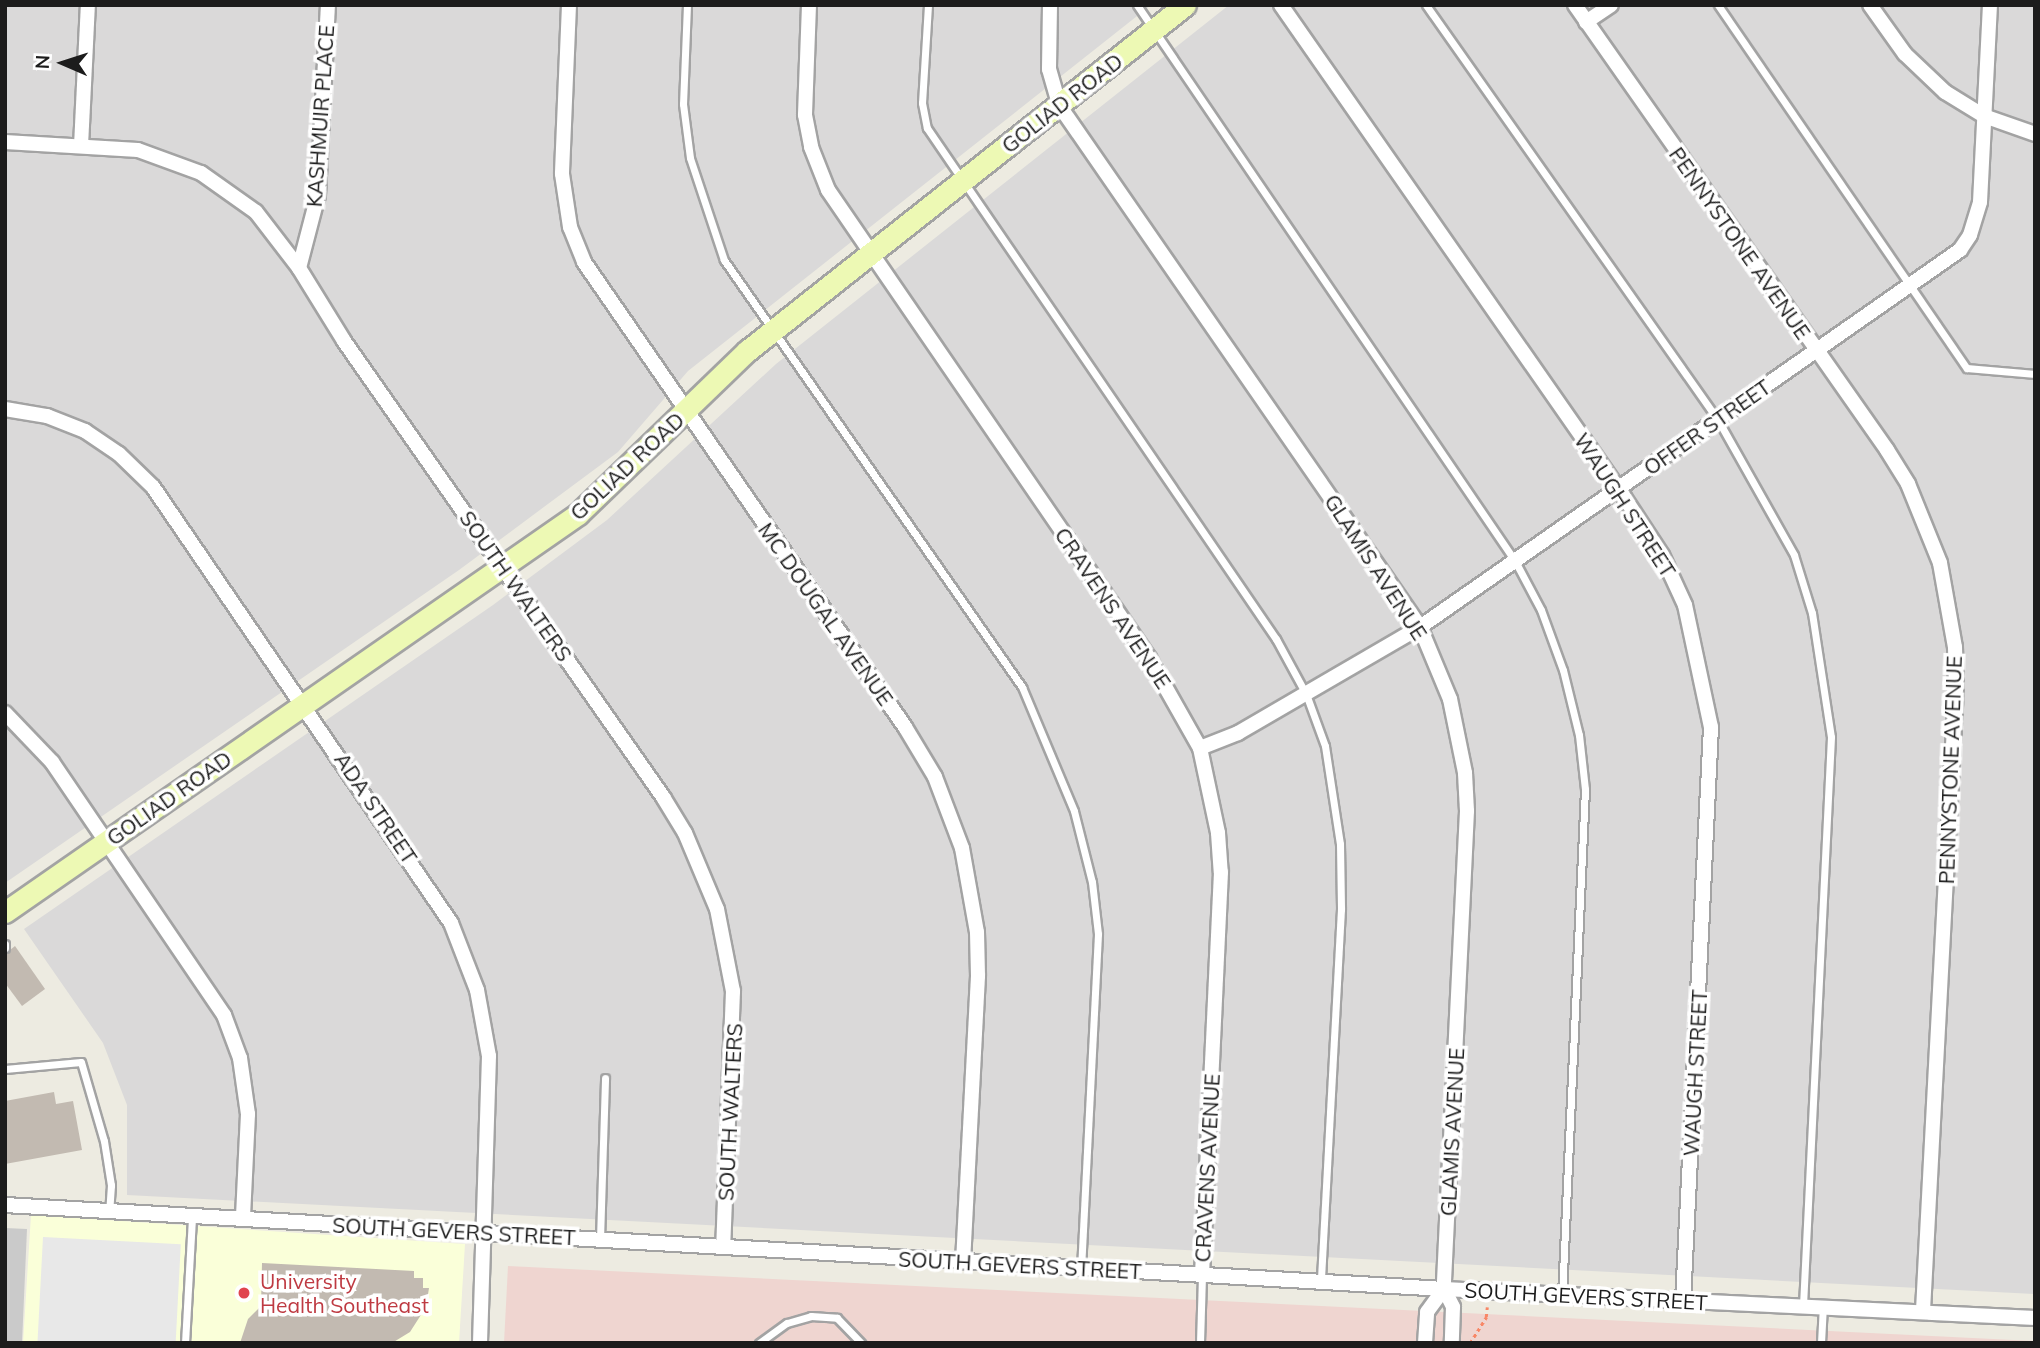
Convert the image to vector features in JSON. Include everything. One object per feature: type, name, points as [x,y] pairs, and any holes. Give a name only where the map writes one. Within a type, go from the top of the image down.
[{"type":"main road","name":"GOLIAD ROAD","points":[[5,912],[503,567],[605,491],[775,329],[1185,5]]},
{"type":"street","points":[[81,146],[88,5]]},
{"type":"street","name":"KASHMUIR PLACE","points":[[299,268],[318,195],[328,5]]},
{"type":"street","name":"MC DOUGAL AVENUE","points":[[569,5],[561,153],[570,227],[594,278],[905,727],[935,776],[962,848],[977,932],[978,976],[963,1262]]},
{"type":"street","name":"CRAVENS AVENUE","points":[[809,5],[805,86],[811,147],[828,190],[1149,658],[1200,748],[1221,872],[1202,1275]]},
{"type":"street","name":"GLAMIS AVENUE","points":[[1051,5],[1049,69],[1059,105],[1420,627],[1457,723],[1467,811],[1444,1289]]},
{"type":"street","name":"WAUGH STREET","points":[[1281,5],[1618,489],[1661,555],[1685,605],[1711,727],[1683,1301]]},
{"type":"street","name":"PENNYSTONE AVENUE","points":[[1574,5],[1908,484],[1940,563],[1955,647],[1923,1311]]},
{"type":"street","points":[[1586,22],[1611,5]]},
{"type":"street","points":[[1870,5],[1924,74],[1984,116],[2035,134]]},
{"type":"street","name":"OFFER STREET","points":[[1200,748],[1238,733],[1420,627],[1947,262],[1970,235],[1980,202],[1990,5]]},
{"type":"street","name":"SOUTH WALTERS","points":[[5,142],[138,150],[201,173],[256,212],[299,268],[344,341],[663,797],[691,845],[718,909],[731,977],[734,1032],[723,1247]]},
{"type":"street","name":"ADA STREET","points":[[5,409],[66,423],[103,442],[134,467],[153,487],[433,891],[466,956],[489,1056],[486,1233],[480,1343]]},
{"type":"street","points":[[5,713],[38,744],[107,841],[212,995],[233,1036],[248,1114],[243,1218]]},
{"type":"street","name":"SOUTH GEVERS STREET","points":[[5,1205],[1444,1289],[2035,1318]]},
{"type":"street","points":[[1425,1343],[1427,1312],[1444,1289],[1453,1307],[1452,1343]]},
{"type":"lane","points":[[687,5],[683,104],[690,158],[724,260],[775,329],[1022,687],[1074,811],[1092,882],[1098,934],[1081,1268]]},
{"type":"lane","points":[[928,5],[925,116],[937,146],[1276,639],[1306,694],[1325,746],[1340,844],[1341,909],[1321,1282]]},
{"type":"lane","points":[[1137,5],[1515,561],[1541,610],[1563,670],[1585,789],[1562,1295]]},
{"type":"lane","points":[[1426,5],[1718,419],[1794,555],[1816,636],[1831,737],[1803,1306]]},
{"type":"lane","points":[[1718,5],[1967,368],[2035,374]]},
{"type":"lane","points":[[5,1069],[81,1062],[104,1141],[111,1185],[109,1211]]},
{"type":"lane","points":[[600,1240],[605,1078]]},
{"type":"lane","points":[[185,1343],[192,1215]]},
{"type":"lane","points":[[1200,1343],[1202,1275]]},
{"type":"lane","points":[[1821,1343],[1823,1307]]},
{"type":"lane","points":[[759,1343],[787,1323],[810,1316],[837,1318],[861,1343]]},
{"type":"path","points":[[1470,1343],[1486,1317],[1487,1307]]},
{"type":"shaded area","points":[[5,5],[1151,5],[688,371],[618,452],[459,570],[5,883]]},
{"type":"shaded area","points":[[1229,5],[2035,5],[2035,1294],[127,1195],[127,1105],[103,1043],[24,929],[493,605],[607,520],[776,364]]},
{"type":"shaded area","name":"University Health Southeast","points":[[31,1215],[465,1244],[459,1343],[23,1343]]},
{"type":"shaded area","points":[[5,1228],[27,1229],[22,1343],[5,1343]]},
{"type":"shaded area","points":[[43,1237],[181,1244],[176,1343],[37,1343]]},
{"type":"shaded area","points":[[508,1266],[2035,1341],[2035,1343],[504,1343]]},
{"type":"building","points":[[15,946],[45,989],[22,1006],[5,983],[5,954]]},
{"type":"building","points":[[54,1092],[56,1104],[73,1101],[82,1150],[5,1164],[5,1101]]},
{"type":"building","points":[[262,1263],[414,1271],[414,1278],[423,1278],[423,1288],[429,1288],[426,1307],[410,1332],[392,1343],[240,1343],[248,1319],[261,1306]]},
{"type":"place","name":"University Health Southeast","points":[[244,1293]]}]
